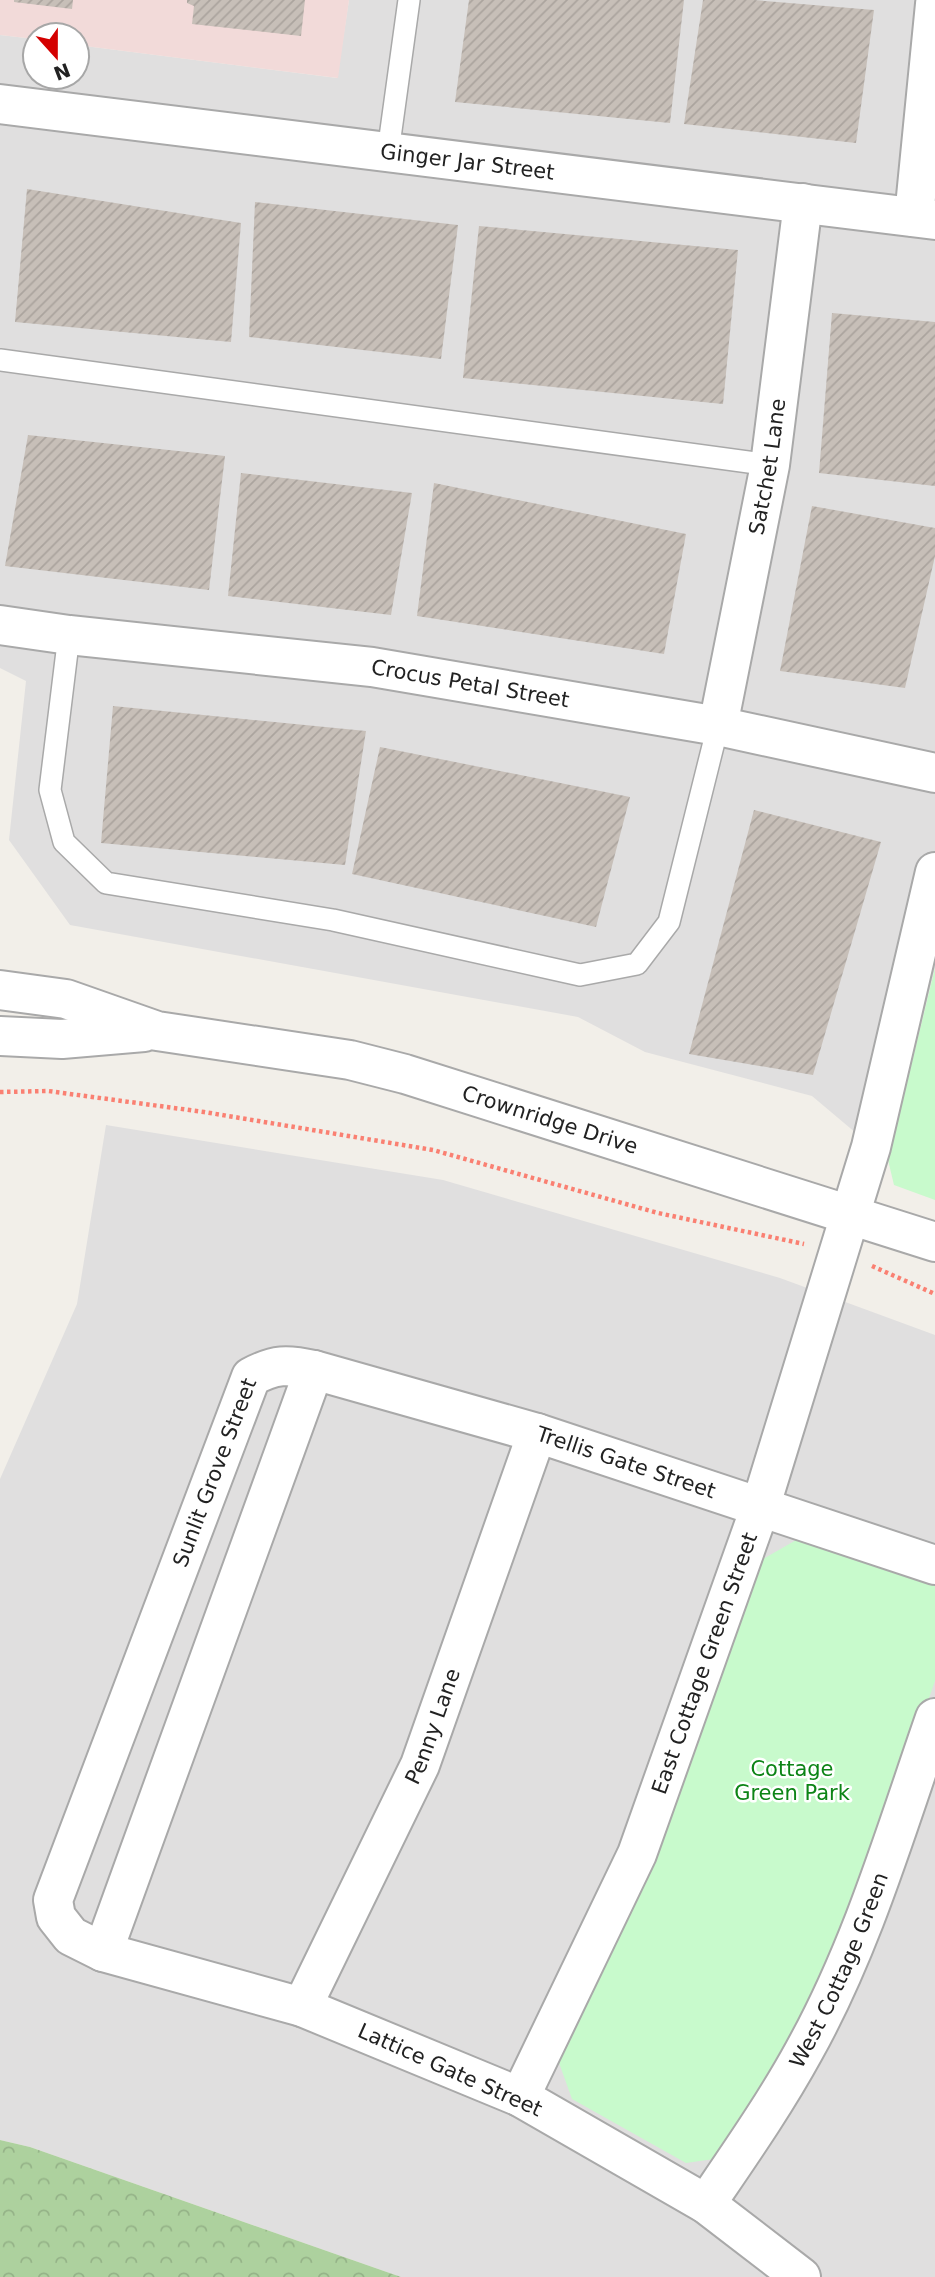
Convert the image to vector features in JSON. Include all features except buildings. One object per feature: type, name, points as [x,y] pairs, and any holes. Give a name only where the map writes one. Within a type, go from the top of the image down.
[{"type":"street","points":[[925,218],[935,4]]},
{"type":"street","name":"Ginger Jar Street","points":[[0,104],[925,218]]},
{"type":"street","name":"Satchet Lane","points":[[718,726],[770,465],[803,203]]},
{"type":"street","name":"Crocus Petal Street","points":[[0,625],[69,635],[372,667],[718,726],[935,773]]},
{"type":"street","name":"East Cottage Green Street","points":[[520,2097],[637,1854],[760,1508],[872,1147],[935,872]]},
{"type":"street","name":"Crownridge Drive","points":[[0,990],[66,999],[157,1031],[350,1060],[405,1074],[935,1242]]},
{"type":"street","name":"Crownridge Drive","points":[[0,1036],[62,1039],[157,1031]]},
{"type":"street","name":"Sunlit Grove Street","points":[[103,1952],[71,1936],[56,1917],[52,1900],[251,1377],[270,1367],[291,1365],[314,1370]]},
{"type":"street","points":[[103,1952],[314,1370]]},
{"type":"street","name":"Trellis Gate Street","points":[[314,1370],[537,1433],[935,1565]]},
{"type":"street","name":"Penny Lane","points":[[302,2007],[420,1765],[537,1433]]},
{"type":"street","name":"West Cottage Green","points":[[705,2204],[762,2123],[805,2050],[872,1899],[935,1717]]},
{"type":"street","name":"Lattice Gate Street","points":[[103,1952],[302,2007],[520,2097],[705,2204],[800,2277]]},
{"type":"lane","points":[[388,152],[409,0]]},
{"type":"lane","points":[[0,360],[770,465]]},
{"type":"lane","points":[[69,635],[50,790],[64,842],[106,883],[333,920],[580,975],[637,964],[669,922],[718,726]]},
{"type":"path","points":[[0,1092],[48,1091],[204,1112],[433,1150],[658,1213],[838,1251],[935,1294]]},
{"type":"shaded area","points":[[0,0],[349,0],[338,78],[91,47],[91,21],[21,21],[21,37],[0,35]]},
{"type":"shaded area","points":[[349,0],[935,0],[935,968],[888,1160],[812,1096],[645,1052],[578,1017],[70,925],[9,840],[26,681],[0,668],[0,35],[21,37],[21,91],[91,91],[91,47],[337,78]]},
{"type":"shaded area","points":[[106,1125],[443,1180],[780,1278],[935,1335],[935,2277],[401,2277],[30,2147],[0,2140],[0,1479],[77,1304]]},
{"type":"green space","points":[[935,968],[935,1200],[894,1185],[888,1160]]},
{"type":"green space","name":"Cottage Green Park","points":[[798,1539],[935,1581],[935,1681],[877,1846],[840,1941],[773,2082],[714,2159],[686,2163],[572,2099],[558,2060],[659,1851],[763,1559]]},
{"type":"green space","points":[[0,2140],[30,2147],[401,2277],[0,2277]]}]
